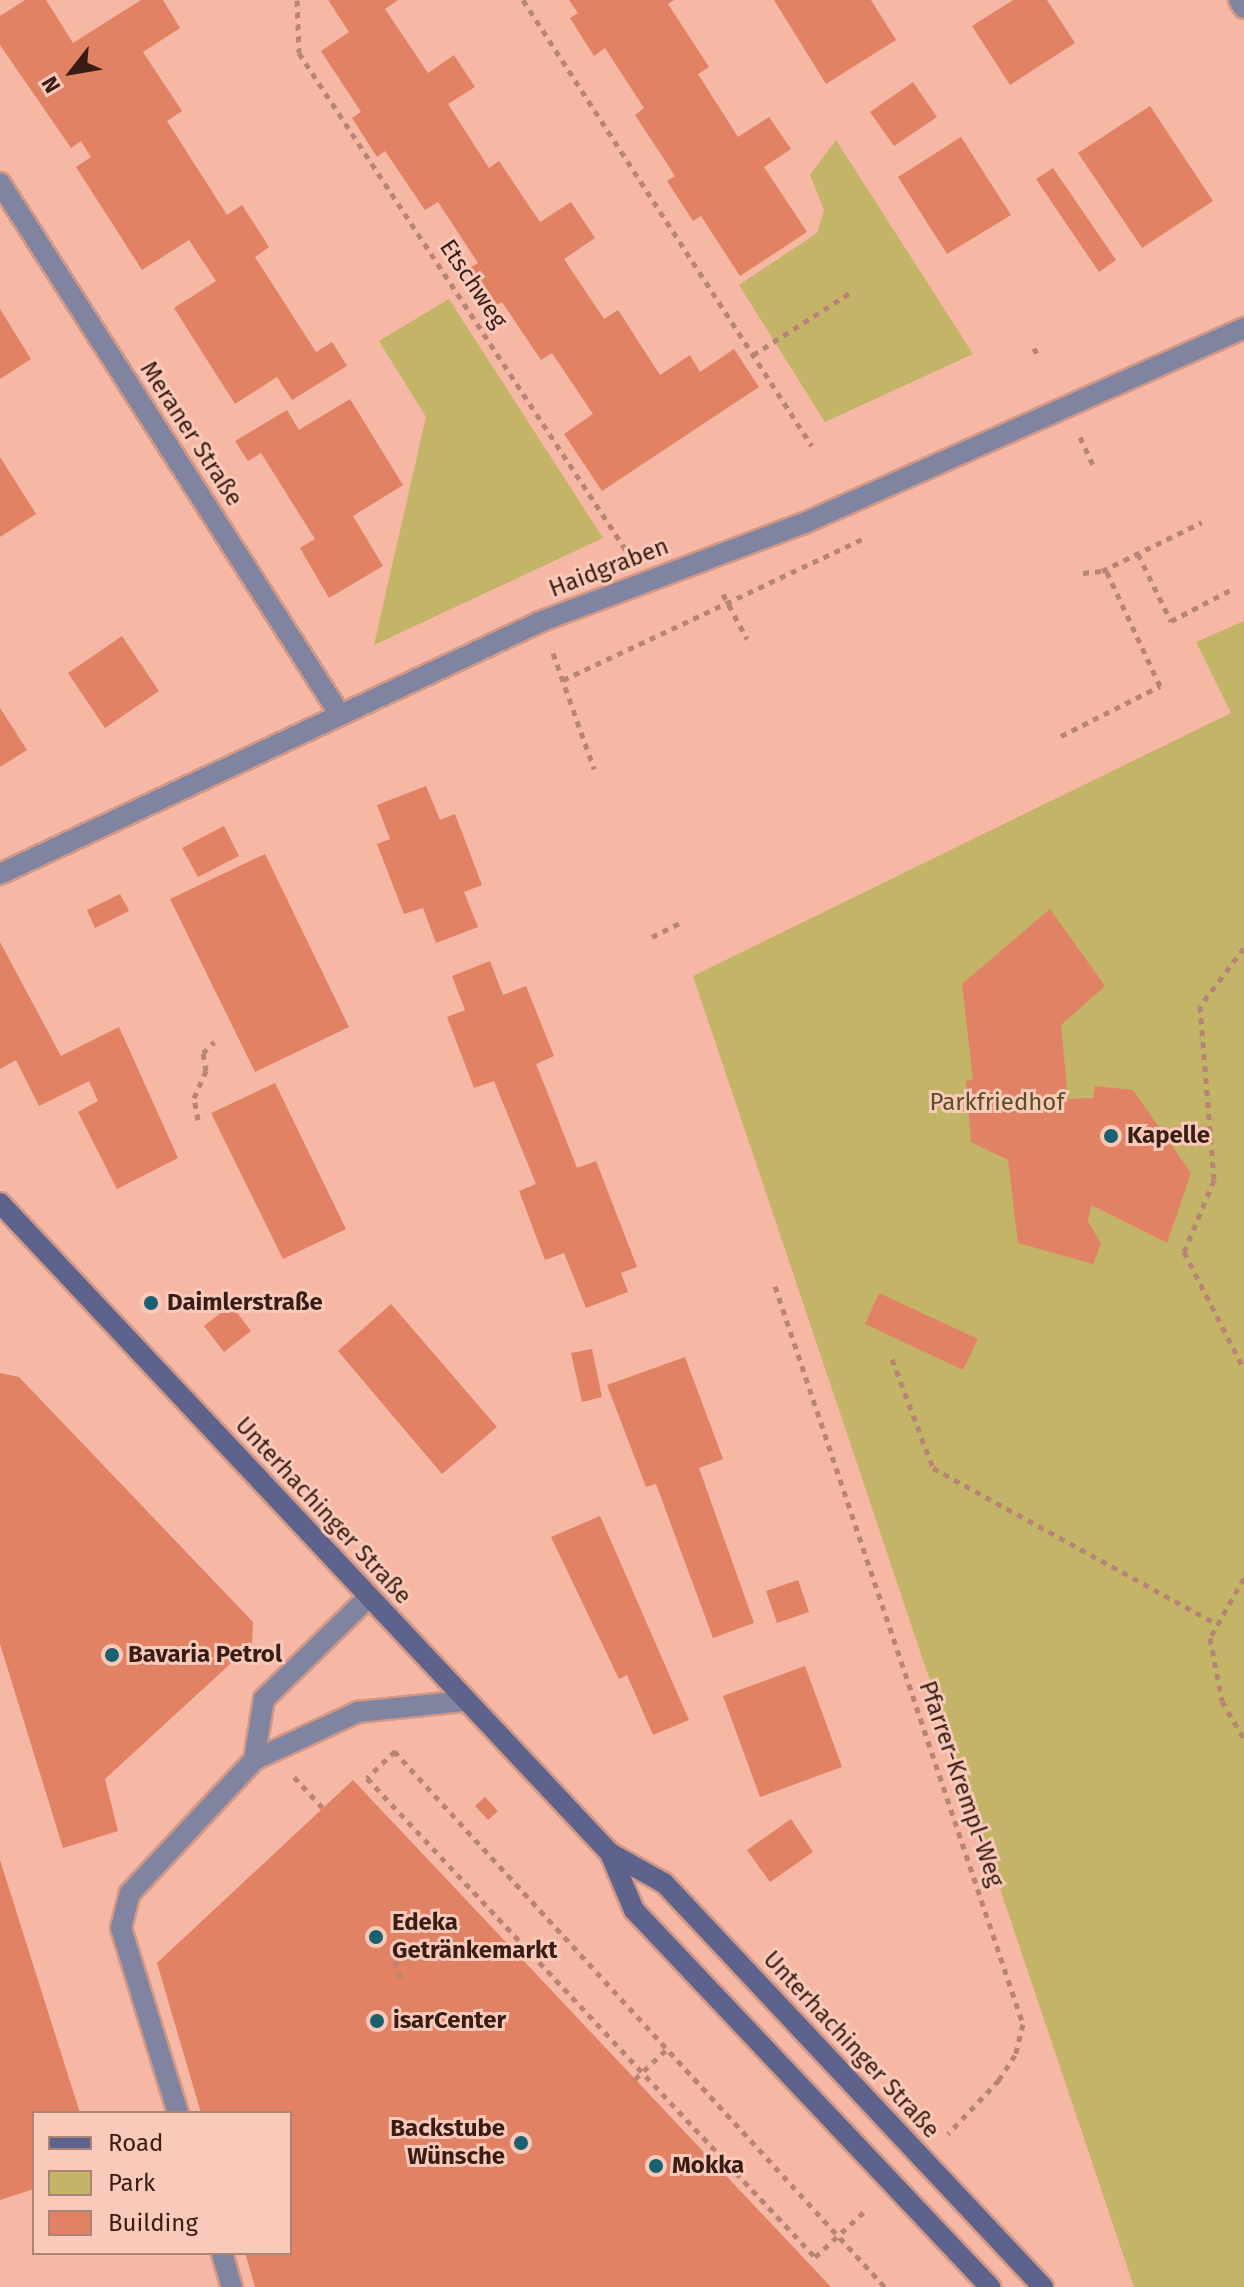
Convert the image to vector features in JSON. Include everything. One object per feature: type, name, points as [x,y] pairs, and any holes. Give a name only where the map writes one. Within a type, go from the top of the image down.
[{"type":"main road","name":"Unterhachinger Straße","points":[[0,1203],[610,1853],[664,1883],[1043,2287]]},
{"type":"main road","name":"Unterhachinger Straße","points":[[610,1853],[634,1910],[990,2287]]},
{"type":"street","points":[[1239,0],[1244,8]]},
{"type":"street","name":"Meraner Straße","points":[[0,183],[339,713]]},
{"type":"street","name":"Haidgraben","points":[[0,874],[339,713],[644,582],[802,524],[1244,328]]},
{"type":"street","points":[[254,1760],[264,1699],[368,1598]]},
{"type":"street","points":[[177,2111],[121,1928],[130,1893],[254,1760],[358,1712],[465,1701]]},
{"type":"street","points":[[223,2255],[232,2287]]},
{"type":"path","name":"Etschweg","points":[[297,0],[299,53],[644,582]]},
{"type":"path","points":[[523,0],[812,446]]},
{"type":"path","points":[[753,355],[851,292]]},
{"type":"path","points":[[1034,348],[1038,356]]},
{"type":"path","points":[[1066,443],[1079,434],[1093,431]]},
{"type":"path","points":[[1079,434],[1095,469]]},
{"type":"path","points":[[1083,573],[1106,570],[1202,522]]},
{"type":"path","points":[[594,769],[563,680],[875,533]]},
{"type":"path","points":[[1138,554],[1171,621],[1234,588]]},
{"type":"path","points":[[1061,736],[1160,686],[1106,570]]},
{"type":"path","points":[[723,594],[747,639]]},
{"type":"path","points":[[652,937],[680,923]]},
{"type":"path","points":[[1244,948],[1200,1006],[1214,1180],[1184,1252],[1244,1369]]},
{"type":"path","points":[[198,1120],[194,1098],[206,1071],[203,1053],[214,1042]]},
{"type":"path","name":"Pfarrer-Krempl-Weg","points":[[775,1286],[1023,2024],[1015,2055],[999,2080],[922,2158]]},
{"type":"path","points":[[892,1359],[933,1468],[1217,1624]]},
{"type":"path","points":[[1244,1578],[1210,1638],[1222,1701],[1244,1739]]},
{"type":"path","points":[[358,1712],[885,2287]]},
{"type":"path","points":[[395,1751],[367,1778],[815,2257],[893,2184]]},
{"type":"path","points":[[395,1961],[402,1982]]},
{"type":"path","points":[[635,2079],[667,2049]]},
{"type":"green space","points":[[836,140],[973,354],[825,422],[739,285],[817,233],[824,210],[810,175]]},
{"type":"green space","points":[[449,299],[603,538],[374,645],[426,417],[379,341]]},
{"type":"green space","name":"Parkfriedhof","points":[[1244,621],[1244,2287],[1134,2287],[693,976],[1231,713],[1196,642]]},
{"type":"building","points":[[25,0],[46,0],[73,43],[141,0],[163,0],[180,28],[143,52],[182,111],[167,121],[227,215],[242,205],[255,225],[269,247],[255,257],[316,352],[332,342],[347,366],[292,400],[277,377],[235,404],[174,308],[216,281],[189,240],[142,270],[76,167],[91,157],[81,141],[71,148],[0,45],[0,16]]},
{"type":"building","points":[[328,0],[398,0],[385,9],[428,73],[454,55],[475,87],[448,104],[489,168],[499,161],[540,222],[571,202],[595,238],[564,259],[604,319],[618,310],[660,375],[690,355],[700,372],[734,349],[759,387],[602,491],[564,434],[593,414],[552,353],[541,360],[502,302],[493,307],[468,269],[478,263],[438,202],[425,210],[385,151],[377,157],[352,118],[361,112],[321,51],[349,32]]},
{"type":"building","points":[[569,0],[674,0],[668,4],[709,67],[698,74],[738,137],[769,117],[791,149],[764,167],[807,232],[740,276],[701,216],[693,221],[667,181],[675,176],[635,115],[644,108],[605,48],[594,56],[570,18],[578,13]]},
{"type":"building","points":[[774,0],[871,0],[896,40],[826,84]]},
{"type":"building","points":[[1013,0],[1047,0],[1075,43],[1010,85],[972,26]]},
{"type":"building","points":[[913,82],[937,117],[894,146],[870,112]]},
{"type":"building","points":[[1150,106],[1213,201],[1142,248],[1078,153]]},
{"type":"building","points":[[961,137],[1011,215],[947,254],[898,177]]},
{"type":"building","points":[[1053,168],[1116,260],[1099,272],[1036,179]]},
{"type":"building","points":[[0,309],[31,359],[0,379]]},
{"type":"building","points":[[350,399],[403,485],[353,516],[383,566],[329,598],[300,548],[315,539],[261,453],[248,461],[235,441],[287,410],[299,430]]},
{"type":"building","points":[[0,457],[36,514],[0,537]]},
{"type":"building","points":[[122,636],[159,691],[105,728],[68,673]]},
{"type":"building","points":[[0,708],[27,750],[0,767]]},
{"type":"building","points":[[426,786],[440,820],[455,814],[482,885],[464,892],[478,927],[436,943],[423,908],[404,914],[377,844],[390,839],[377,805]]},
{"type":"building","points":[[224,826],[239,856],[198,877],[182,848]]},
{"type":"building","points":[[265,854],[349,1027],[255,1072],[170,899]]},
{"type":"building","points":[[120,894],[129,911],[95,928],[87,910]]},
{"type":"building","points":[[1050,909],[1105,986],[1061,1025],[1068,1099],[1093,1098],[1095,1086],[1133,1090],[1191,1173],[1167,1243],[1091,1205],[1088,1221],[1101,1244],[1093,1264],[1018,1243],[1008,1160],[971,1142],[966,1081],[973,1080],[962,984]]},
{"type":"building","points":[[0,942],[61,1056],[119,1027],[178,1158],[117,1189],[78,1112],[98,1101],[89,1081],[39,1106],[16,1060],[0,1069]]},
{"type":"building","points":[[490,961],[503,995],[526,986],[554,1056],[536,1064],[577,1168],[596,1161],[637,1267],[621,1273],[628,1292],[586,1308],[564,1253],[545,1260],[519,1191],[536,1184],[494,1081],[474,1088],[447,1017],[465,1010],[452,976]]},
{"type":"building","points":[[275,1083],[346,1229],[283,1259],[211,1113]]},
{"type":"building","points":[[879,1293],[978,1339],[963,1370],[865,1324]]},
{"type":"building","points":[[391,1304],[497,1427],[442,1474],[338,1351]]},
{"type":"building","points":[[231,1305],[251,1331],[224,1352],[204,1326]]},
{"type":"building","points":[[592,1349],[602,1397],[582,1402],[571,1353]]},
{"type":"building","points":[[685,1357],[723,1459],[699,1468],[754,1623],[713,1638],[656,1484],[646,1487],[607,1385]]},
{"type":"building","points":[[0,1373],[19,1377],[253,1622],[252,1644],[105,1779],[118,1831],[63,1848],[0,1644]]},
{"type":"building","points":[[600,1516],[689,1720],[653,1735],[627,1675],[619,1679],[551,1537]]},
{"type":"building","points":[[798,1580],[809,1612],[777,1623],[766,1591]]},
{"type":"building","points":[[805,1666],[842,1767],[760,1797],[723,1696]]},
{"type":"building","name":"isarCenter","points":[[353,1780],[831,2287],[255,2287],[246,2255],[292,2255],[292,2111],[200,2111],[157,1963]]},
{"type":"building","points":[[485,1797],[498,1811],[488,1820],[475,1806]]},
{"type":"building","points":[[791,1819],[813,1852],[770,1882],[747,1850]]},
{"type":"building","points":[[0,1860],[79,2111],[32,2111],[32,2190],[0,2200]]},
{"type":"place","name":"Kapelle","points":[[1111,1136]]},
{"type":"place","name":"Daimlerstraße","points":[[151,1303]]},
{"type":"place","name":"Bavaria Petrol","points":[[112,1655]]},
{"type":"place","name":"Edeka Getränkemarkt","points":[[376,1937]]},
{"type":"place","name":"isarCenter","points":[[377,2021]]},
{"type":"place","name":"Backstube Wünsche","points":[[521,2143]]},
{"type":"place","name":"Mokka","points":[[656,2166]]}]
